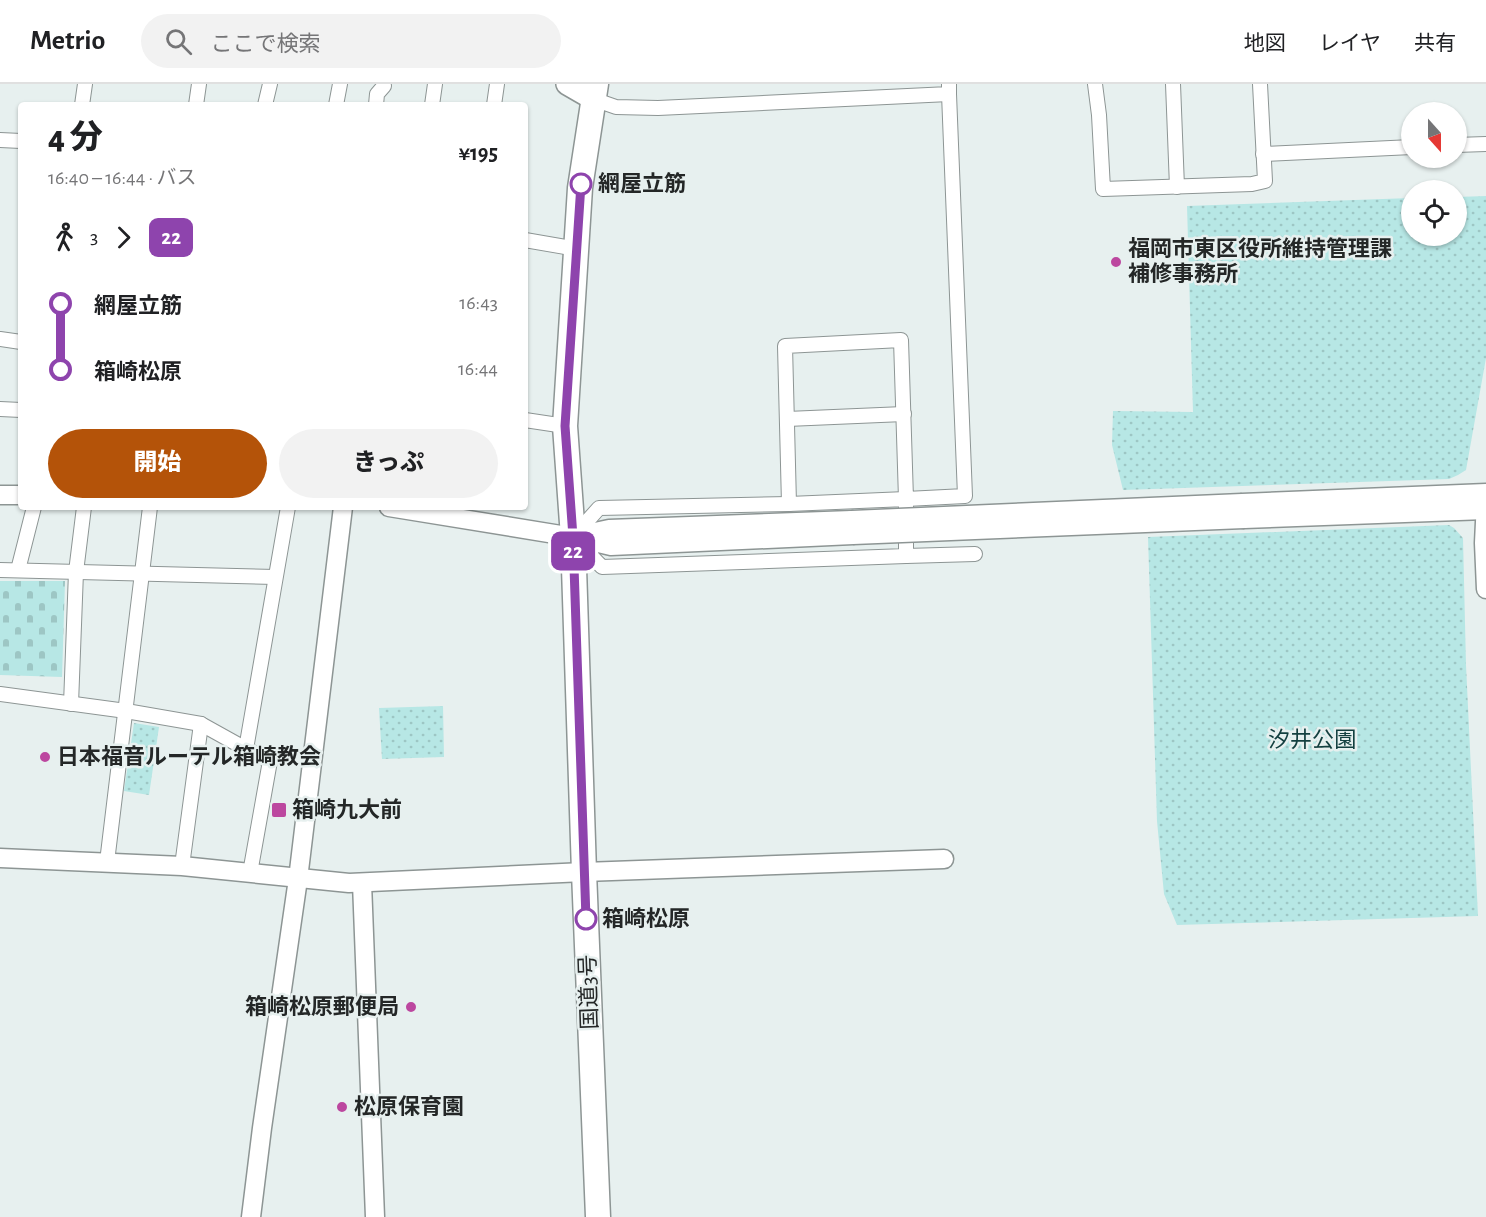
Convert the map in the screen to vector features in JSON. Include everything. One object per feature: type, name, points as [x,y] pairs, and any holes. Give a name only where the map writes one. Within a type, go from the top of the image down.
[{"type":"highway","name":"国道3号","points":[[594,92],[580,188],[565,426],[573,537],[598,1217]]},
{"type":"main road","points":[[567,84],[594,92]]},
{"type":"street","points":[[82,102],[85,84]]},
{"type":"street","points":[[196,102],[199,84]]},
{"type":"street","points":[[266,102],[270,84]]},
{"type":"street","points":[[337,102],[340,84]]},
{"type":"street","points":[[432,102],[435,84]]},
{"type":"street","points":[[494,102],[497,84]]},
{"type":"street","points":[[1095,84],[1103,189],[1252,184],[1265,181],[1260,84]]},
{"type":"street","points":[[1173,84],[1177,187]]},
{"type":"street","points":[[376,102],[377,94],[385,85]]},
{"type":"street","points":[[382,102],[385,85]]},
{"type":"street","points":[[573,537],[599,508],[789,504],[965,496],[949,89],[658,108],[616,107],[594,92]]},
{"type":"street","points":[[0,140],[18,141]]},
{"type":"street","points":[[1467,145],[1486,144]]},
{"type":"street","points":[[1263,154],[1401,148]]},
{"type":"street","points":[[528,241],[577,249]]},
{"type":"street","points":[[0,339],[18,342]]},
{"type":"street","points":[[789,504],[785,346],[901,340],[906,556]]},
{"type":"street","points":[[0,409],[18,410]]},
{"type":"street","points":[[787,419],[904,414]]},
{"type":"street","points":[[528,420],[565,426]]},
{"type":"street","points":[[0,495],[18,495]]},
{"type":"street","points":[[407,510],[573,537],[610,546],[852,527],[1486,503],[1484,543],[1486,589]]},
{"type":"street","points":[[18,570],[33,510]]},
{"type":"street","points":[[71,704],[76,572],[84,510]]},
{"type":"street","points":[[107,862],[150,510]]},
{"type":"street","points":[[246,749],[287,510]]},
{"type":"street","points":[[251,1217],[298,879],[343,510]]},
{"type":"street","points":[[573,537],[602,567],[975,554]]},
{"type":"street","points":[[0,570],[275,578]]},
{"type":"street","points":[[0,694],[201,724],[270,761],[250,873]]},
{"type":"street","points":[[182,866],[201,724]]},
{"type":"street","points":[[0,858],[182,866],[339,883],[944,859]]},
{"type":"street","points":[[362,883],[375,1217]]},
{"type":"green space","points":[[1486,196],[1486,358],[1466,470],[1449,479],[1123,490],[1112,445],[1113,411],[1193,412],[1187,206],[1401,198],[1401,246],[1467,246],[1467,197]]},
{"type":"green space","name":"汐井公園","points":[[1449,525],[1463,538],[1466,665],[1478,916],[1177,925],[1164,894],[1157,821],[1148,537]]},
{"type":"green space","points":[[0,581],[65,581],[62,677],[0,675]]},
{"type":"green space","points":[[443,706],[444,757],[382,759],[379,708]]},
{"type":"green space","points":[[134,723],[159,727],[149,795],[124,791]]},
{"type":"bus line","name":"22","points":[[581,184],[565,426],[573,537],[586,919]]},
{"type":"place","name":"網屋立筋","points":[[581,184]]},
{"type":"place","name":"福岡市東区役所維持管理課 補修事務所","points":[[1116,262]]},
{"type":"place","name":"日本福音ルーテル箱崎教会","points":[[45,757]]},
{"type":"place","name":"箱崎九大前","points":[[279,810]]},
{"type":"place","name":"箱崎松原","points":[[586,919]]},
{"type":"place","name":"箱崎松原郵便局","points":[[411,1007]]},
{"type":"place","name":"松原保育園","points":[[342,1107]]}]
